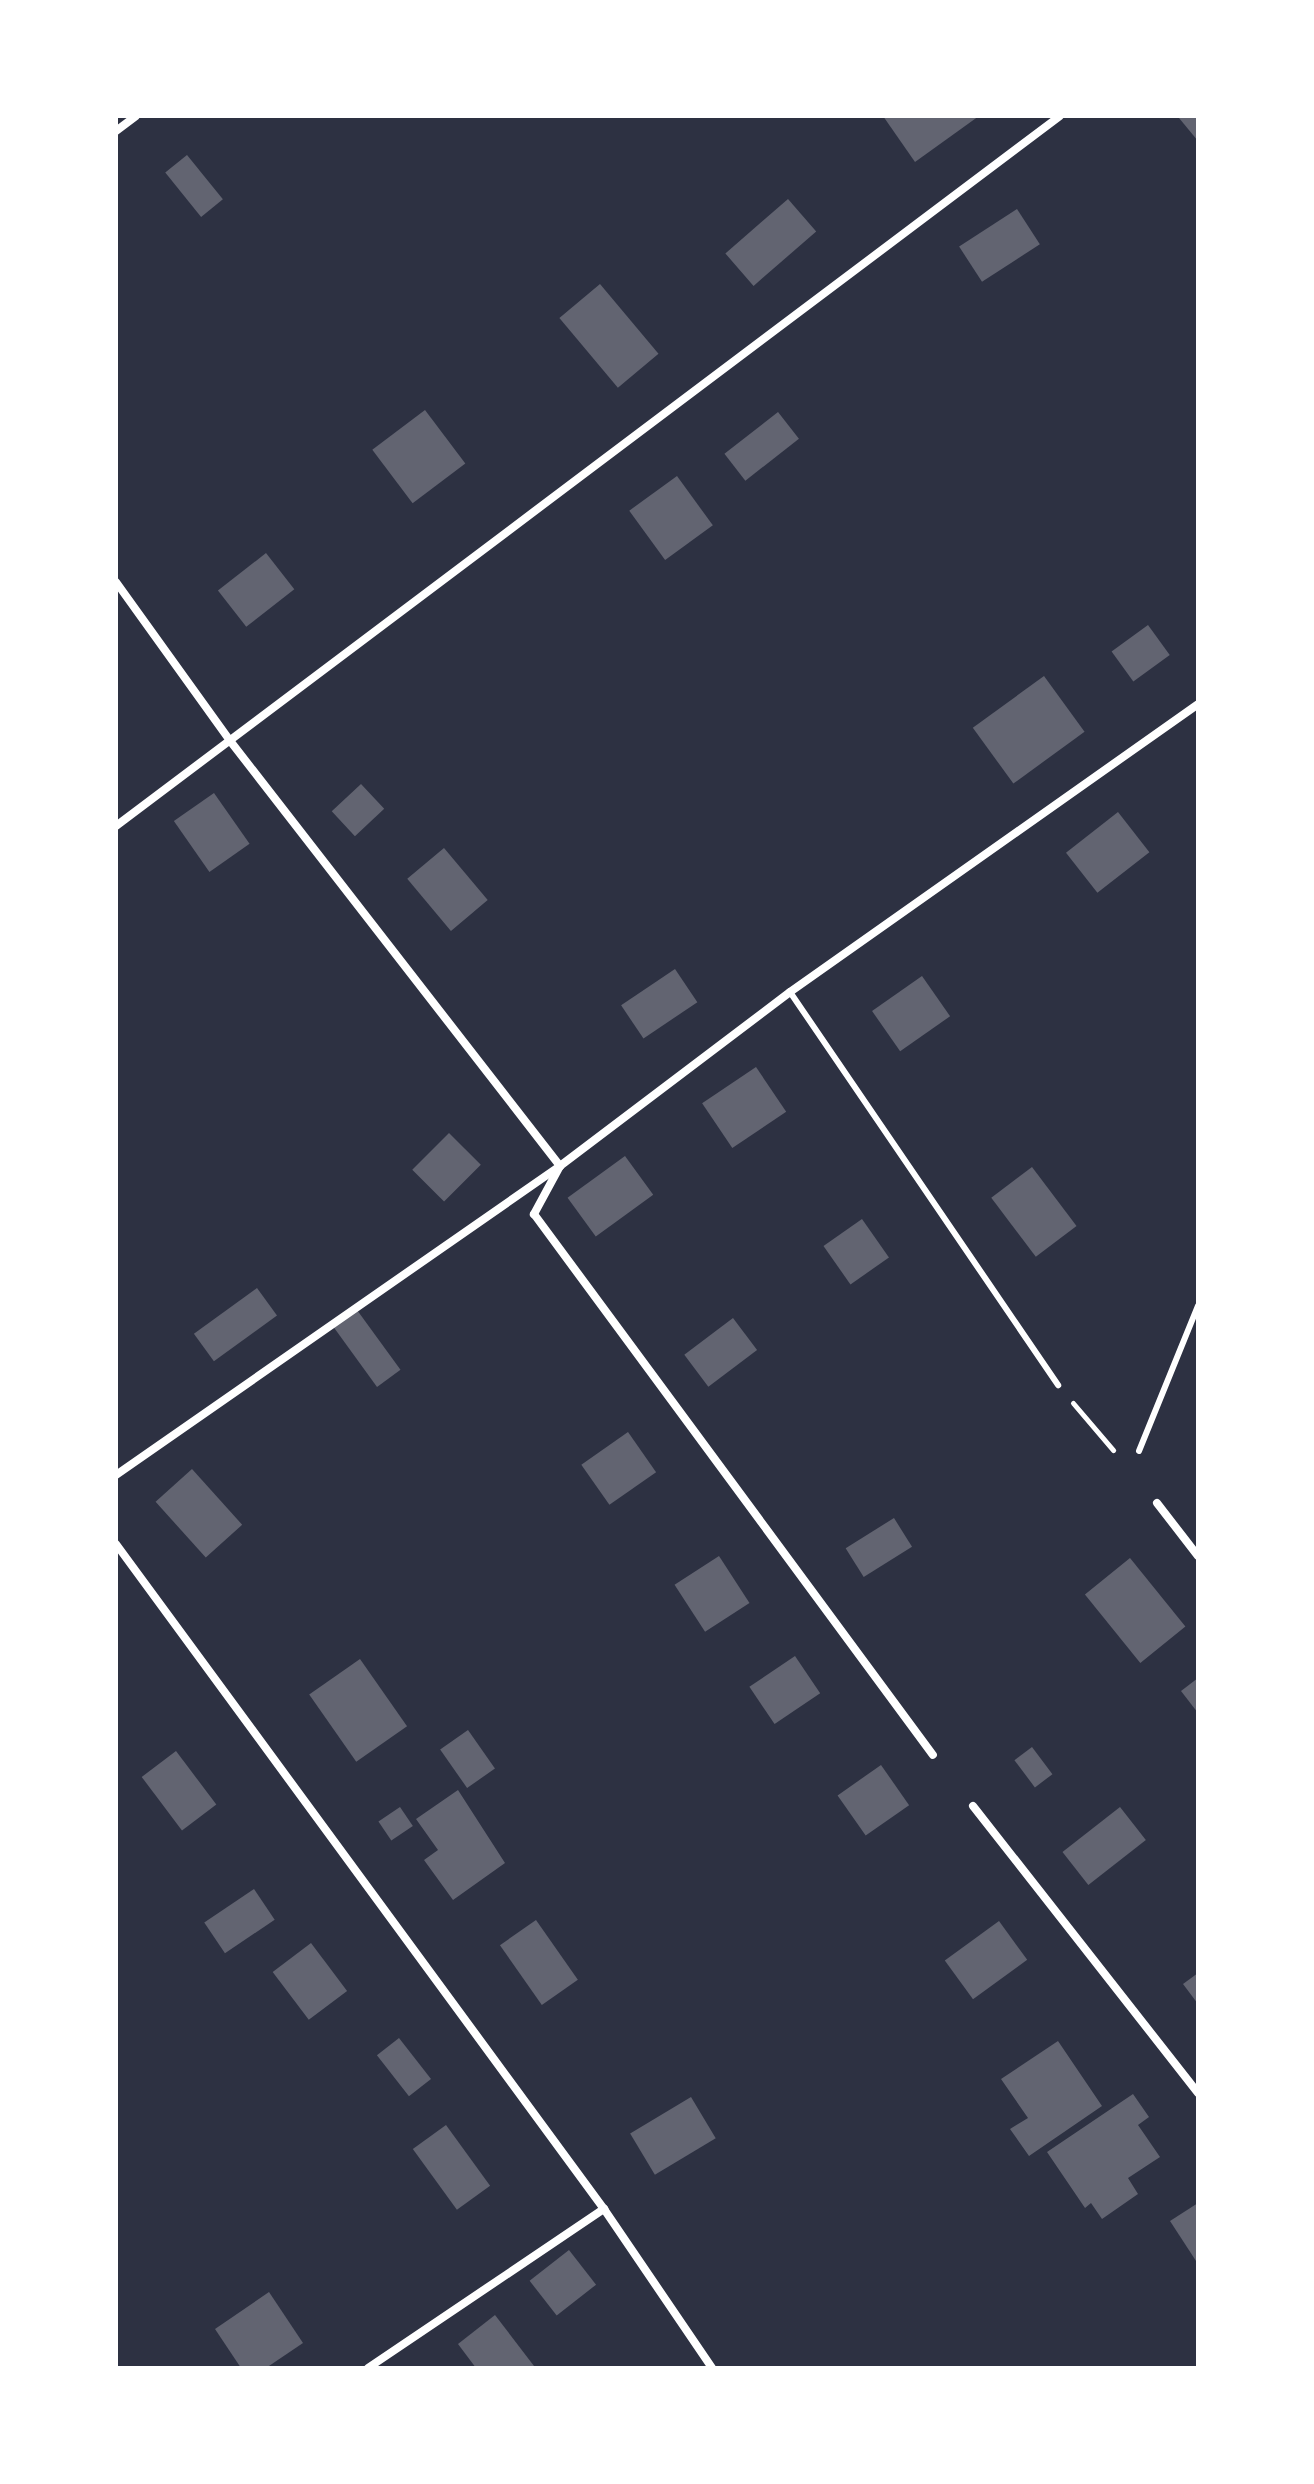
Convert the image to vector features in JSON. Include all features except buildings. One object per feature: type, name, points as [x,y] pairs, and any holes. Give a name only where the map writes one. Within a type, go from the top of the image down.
[{"type":"street","points":[[116,131],[136,116]]},
{"type":"street","points":[[116,826],[1060,116]]},
{"type":"street","points":[[116,582],[231,742],[560,1166]]},
{"type":"street","points":[[116,1475],[560,1166],[790,992],[1198,704]]},
{"type":"street","points":[[560,1166],[534,1214],[933,1755]]},
{"type":"street","points":[[1157,1503],[1198,1556]]},
{"type":"street","points":[[116,1544],[604,2209],[712,2368]]},
{"type":"street","points":[[973,1806],[1198,2093]]},
{"type":"street","points":[[368,2368],[604,2209]]},
{"type":"lane","points":[[790,992],[1058,1385]]},
{"type":"lane","points":[[1139,1451],[1198,1306]]},
{"type":"path","points":[[1058,1385],[1117,1456]]}]
